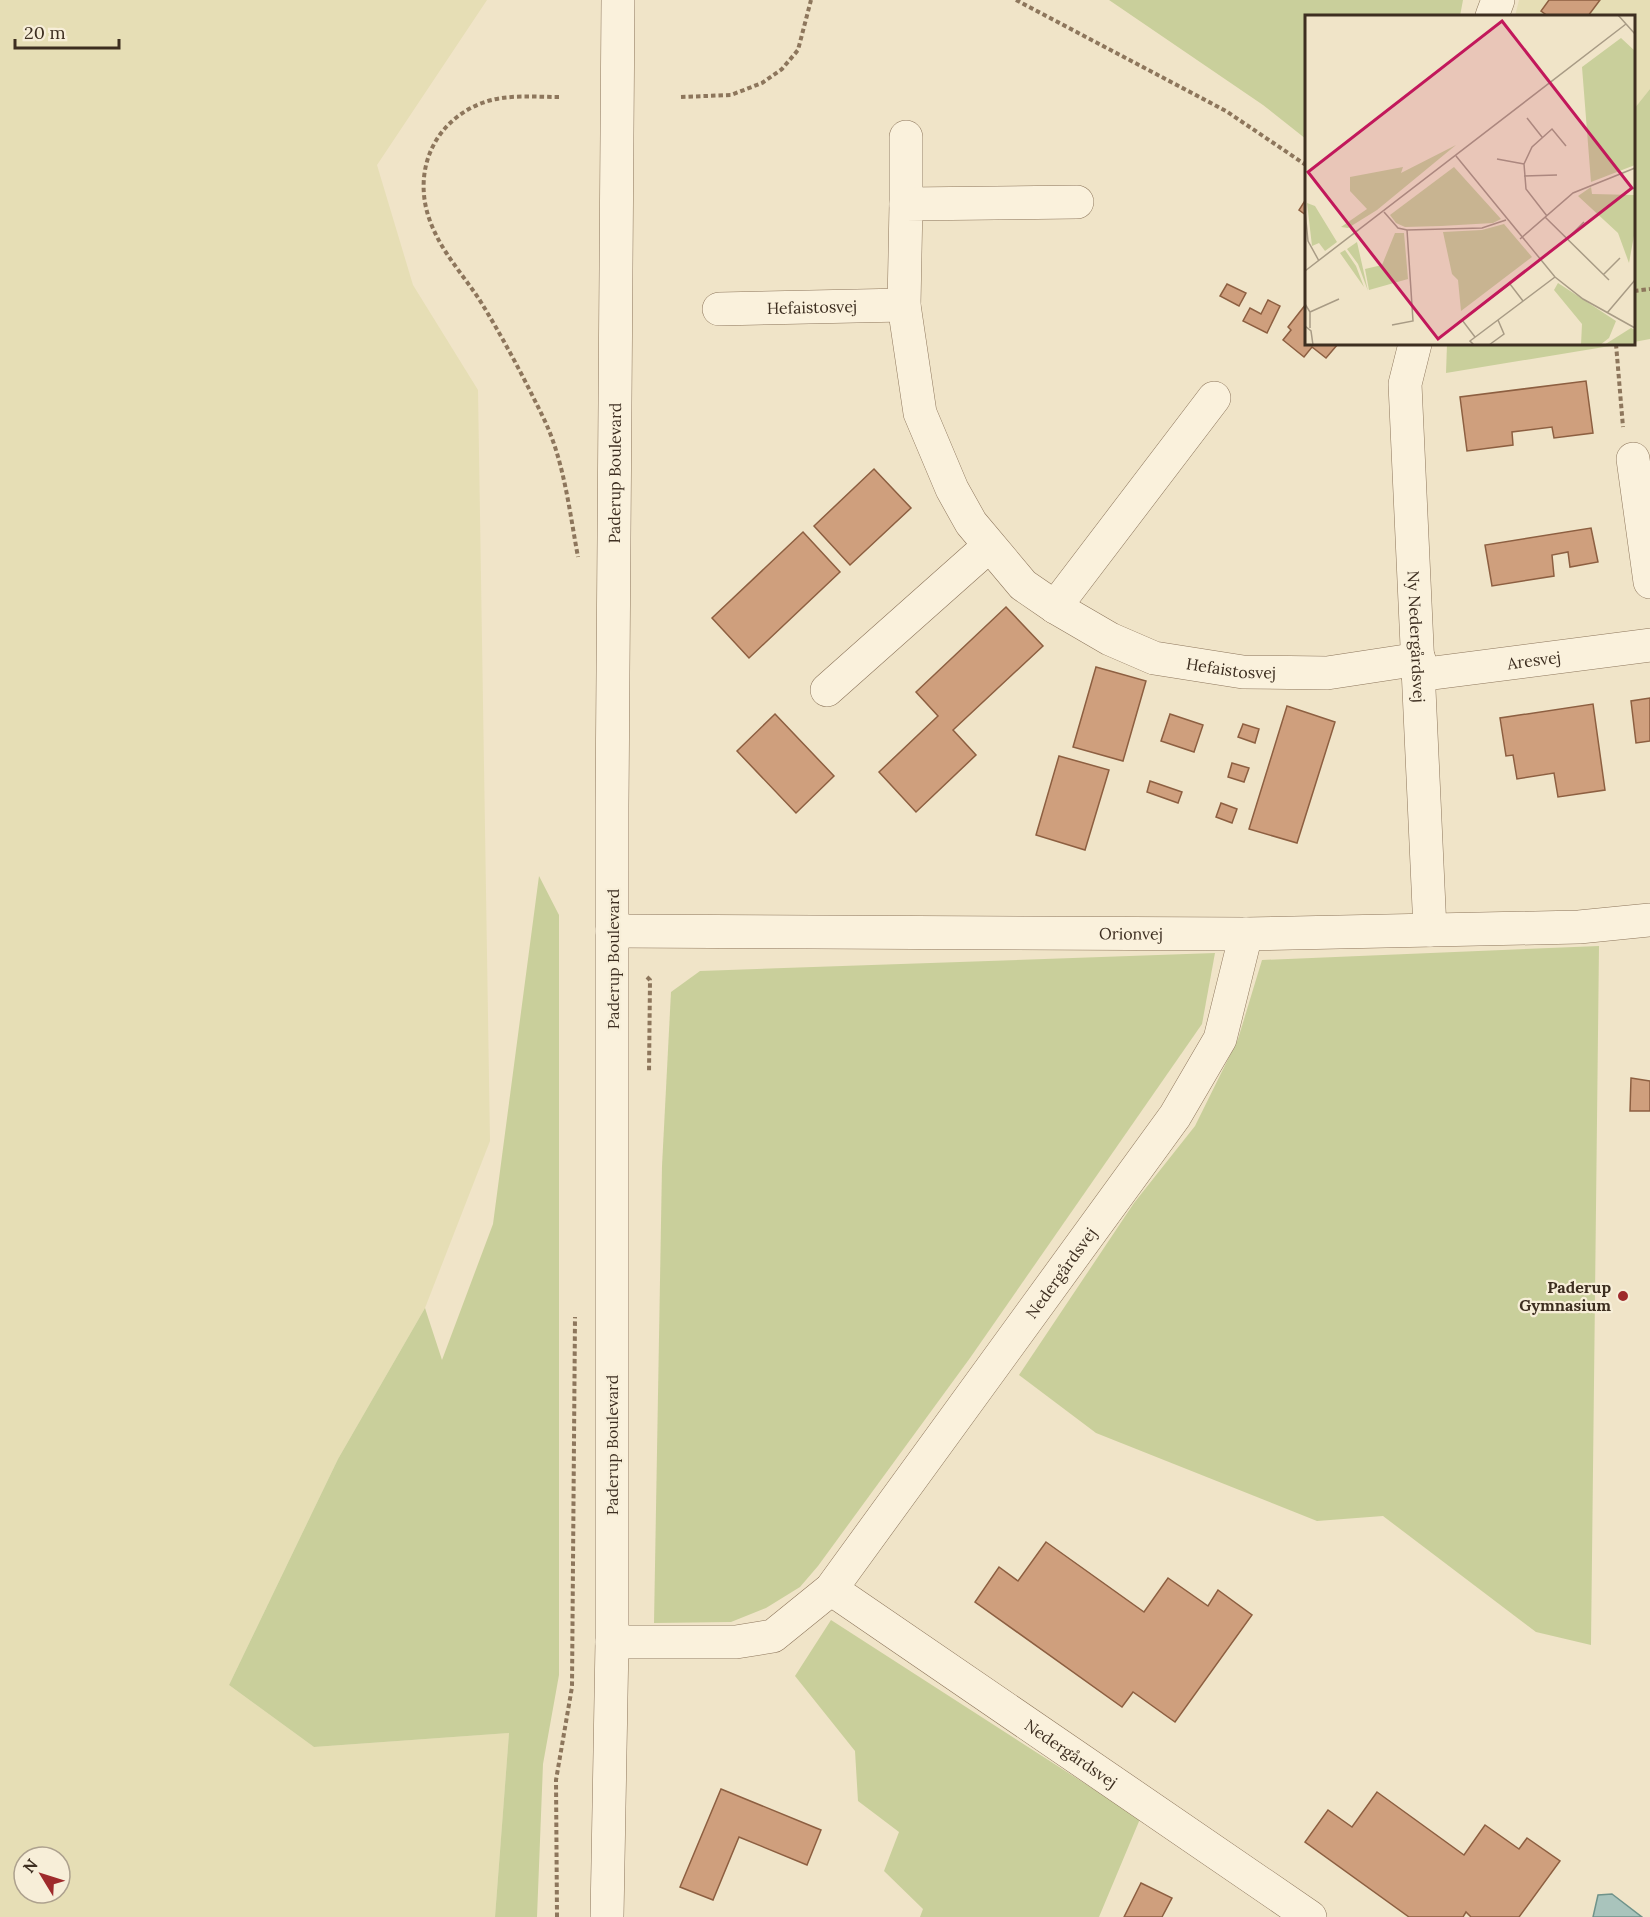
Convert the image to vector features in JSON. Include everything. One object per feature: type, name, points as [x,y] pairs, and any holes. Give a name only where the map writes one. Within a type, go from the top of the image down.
[{"type":"street","name":"Paderup Boulevard","points":[[607,1917],[612,1642],[612,931],[618,0]]},
{"type":"street","points":[[1492,15],[1498,0]]},
{"type":"street","name":"Hefaistosvej","points":[[906,137],[904,305],[920,413],[952,489],[971,523],[1023,585],[1055,608],[1110,639],[1154,658],[1243,672],[1327,673],[1419,667]]},
{"type":"street","points":[[906,204],[1077,202]]},
{"type":"street","name":"Hefaistosvej","points":[[719,309],[904,305]]},
{"type":"street","name":"Ny Nedergårdsvej","points":[[1415,345],[1405,384],[1430,930]]},
{"type":"street","points":[[1055,608],[1214,398]]},
{"type":"street","points":[[1634,459],[1650,582]]},
{"type":"street","points":[[827,690],[988,546]]},
{"type":"street","name":"Aresvej","points":[[1419,667],[1650,645]]},
{"type":"street","name":"Orionvej","points":[[612,931],[1246,934],[1579,927],[1650,920]]},
{"type":"street","name":"Nedergårdsvej","points":[[612,1642],[736,1642],[773,1636],[831,1589],[1175,1116],[1220,1039],[1246,934]]},
{"type":"street","name":"Nedergårdsvej","points":[[831,1589],[1310,1917]]},
{"type":"path","points":[[681,98],[731,96],[762,83],[782,69],[798,50],[811,0]]},
{"type":"path","points":[[1016,0],[1226,111],[1305,164]]},
{"type":"path","points":[[559,97],[503,98],[482,103],[465,112],[447,125],[435,140],[426,159],[422,180],[424,202],[440,242],[479,300],[543,418],[560,462],[580,567]]},
{"type":"path","points":[[1635,291],[1650,289]]},
{"type":"path","points":[[1617,345],[1624,452],[1634,459]]},
{"type":"path","points":[[557,1917],[556,1780],[572,1687],[575,1308]]},
{"type":"shaded area","points":[[0,0],[487,0],[377,165],[413,285],[478,390],[490,1141],[425,1308],[338,1459],[229,1685],[314,1747],[509,1733],[495,1917],[0,1917]]},
{"type":"shaded area","points":[[1519,0],[1650,0],[1650,89],[1635,108],[1635,15],[1515,15]]},
{"type":"green space","points":[[1109,0],[1463,0],[1460,15],[1305,15],[1305,138],[1263,105]]},
{"type":"green space","points":[[1650,89],[1650,339],[1635,342],[1635,108]]},
{"type":"green space","points":[[1447,345],[1616,345],[1446,373]]},
{"type":"green space","points":[[539,876],[559,915],[559,1675],[543,1764],[537,1917],[495,1917],[509,1733],[314,1747],[229,1685],[338,1459],[425,1308],[442,1360],[493,1224]]},
{"type":"green space","points":[[1599,946],[1591,1645],[1536,1632],[1383,1516],[1317,1521],[1096,1433],[1019,1375],[1134,1203],[1195,1126],[1238,1039],[1262,960]]},
{"type":"green space","points":[[1215,953],[1202,1024],[970,1358],[818,1566],[800,1587],[766,1608],[731,1622],[654,1623],[662,1166],[671,992],[700,971]]},
{"type":"green space","points":[[831,1620],[1140,1819],[1099,1917],[920,1917],[923,1909],[884,1871],[899,1832],[858,1801],[855,1751],[795,1676]]},
{"type":"water","points":[[1612,1894],[1642,1917],[1593,1917],[1598,1895]]},
{"type":"building","points":[[1549,0],[1600,0],[1589,15],[1547,15],[1541,11]]},
{"type":"building","points":[[1305,201],[1305,214],[1299,210]]},
{"type":"building","points":[[1227,284],[1246,293],[1239,306],[1220,296]]},
{"type":"building","points":[[1268,300],[1280,306],[1267,333],[1243,321],[1250,308],[1261,314]]},
{"type":"building","points":[[1305,305],[1305,345],[1337,345],[1326,358],[1312,347],[1304,357],[1283,340],[1291,330],[1288,327]]},
{"type":"building","points":[[1586,381],[1593,433],[1554,438],[1552,427],[1512,432],[1513,445],[1467,451],[1460,397]]},
{"type":"building","points":[[874,469],[911,508],[850,565],[814,526]]},
{"type":"building","points":[[1591,528],[1598,562],[1570,567],[1568,552],[1552,555],[1554,576],[1492,586],[1485,545]]},
{"type":"building","points":[[803,532],[840,572],[749,658],[712,618]]},
{"type":"building","points":[[1006,607],[1043,646],[953,730],[976,755],[916,812],[879,772],[938,716],[916,692]]},
{"type":"building","points":[[1096,667],[1146,681],[1123,761],[1073,747]]},
{"type":"building","points":[[1650,698],[1650,741],[1636,743],[1631,701]]},
{"type":"building","points":[[1593,704],[1605,790],[1558,797],[1554,773],[1517,779],[1513,755],[1506,756],[1500,718]]},
{"type":"building","points":[[1287,706],[1335,722],[1297,843],[1249,829]]},
{"type":"building","points":[[775,714],[834,776],[796,813],[737,751]]},
{"type":"building","points":[[1170,714],[1203,725],[1194,752],[1161,741]]},
{"type":"building","points":[[1243,724],[1259,729],[1255,743],[1238,737]]},
{"type":"building","points":[[1059,756],[1109,770],[1085,850],[1036,835]]},
{"type":"building","points":[[1232,763],[1249,768],[1244,782],[1228,777]]},
{"type":"building","points":[[1150,781],[1182,792],[1178,803],[1147,792]]},
{"type":"building","points":[[1221,803],[1237,809],[1232,823],[1216,817]]},
{"type":"building","points":[[1631,1078],[1650,1081],[1650,1111],[1630,1111]]},
{"type":"building","points":[[1046,1542],[1144,1612],[1168,1578],[1208,1606],[1218,1590],[1252,1615],[1175,1722],[1133,1692],[1122,1707],[975,1602],[999,1567],[1018,1581]]},
{"type":"building","points":[[721,1789],[821,1830],[807,1865],[739,1837],[713,1900],[680,1887]]},
{"type":"building","points":[[1377,1792],[1464,1855],[1485,1825],[1519,1849],[1527,1838],[1560,1861],[1519,1917],[1471,1917],[1466,1912],[1463,1917],[1409,1917],[1305,1842],[1328,1810],[1352,1827]]},
{"type":"building","points":[[1141,1883],[1172,1898],[1162,1917],[1124,1917]]},
{"type":"place","name":"Paderup Gymnasium","points":[[1623,1296]]}]
